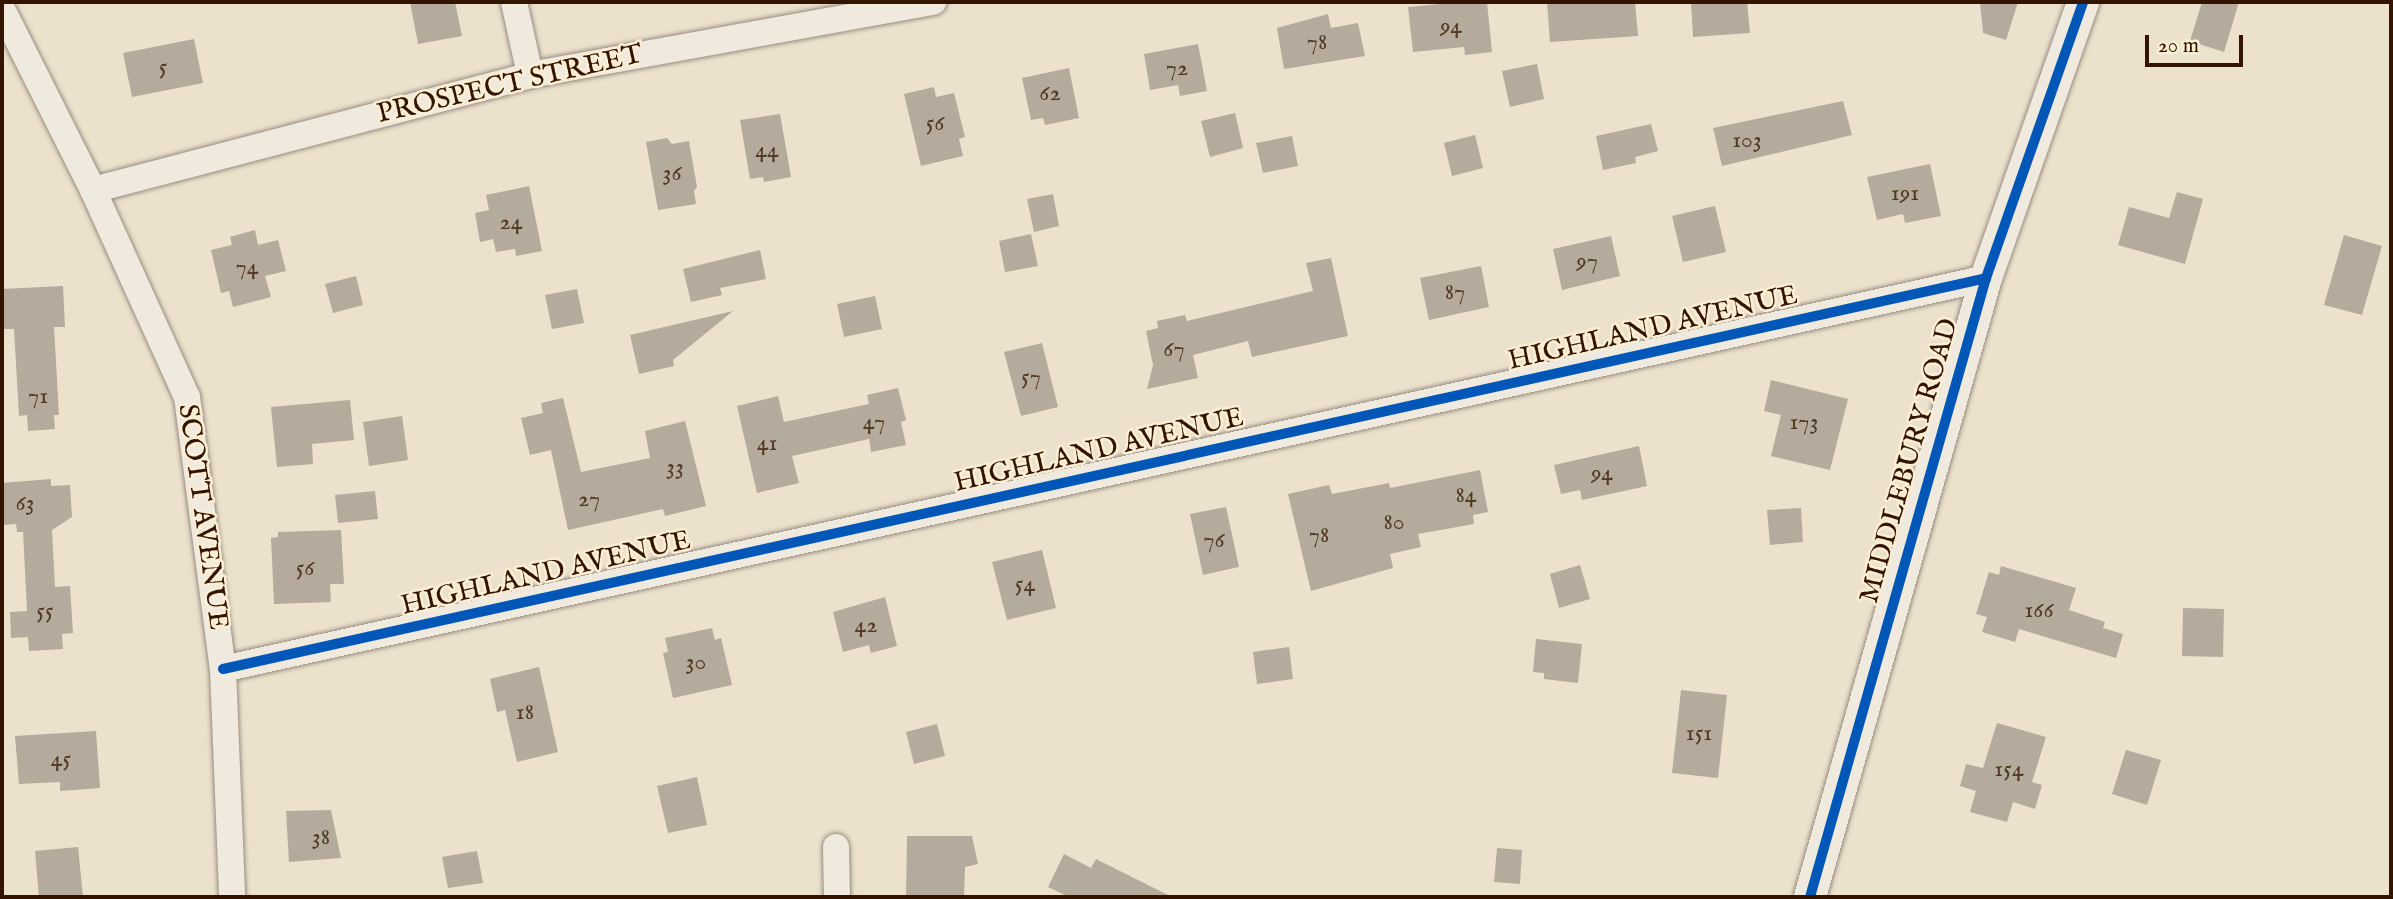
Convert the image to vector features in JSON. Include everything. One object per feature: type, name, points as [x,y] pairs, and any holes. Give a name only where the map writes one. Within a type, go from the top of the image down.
[{"type":"street","points":[[514,2],[530,75]]},
{"type":"street","name":"PROSPECT STREET","points":[[93,190],[530,75],[933,2]]},
{"type":"street","name":"MIDDLEBURY ROAD","points":[[1810,897],[1986,278],[2083,2]]},
{"type":"street","name":"SCOTT AVENUE","points":[[2,9],[93,190],[187,397],[223,669],[232,897]]},
{"type":"street","name":"HIGHLAND AVENUE","points":[[223,669],[1986,278]]},
{"type":"street","points":[[836,847],[837,897]]},
{"type":"building","points":[[410,2],[455,2],[462,36],[418,44]]},
{"type":"building","points":[[1487,2],[1492,52],[1465,55],[1464,47],[1413,52],[1408,7]]},
{"type":"building","points":[[1547,2],[1635,2],[1638,36],[1550,42]]},
{"type":"building","points":[[1691,2],[1747,2],[1750,33],[1693,37]]},
{"type":"building","points":[[1980,2],[2018,2],[2006,40],[1983,33]]},
{"type":"building","points":[[2202,2],[2239,2],[2224,52],[2190,41]]},
{"type":"building","points":[[1328,14],[1331,28],[1358,23],[1365,56],[1284,69],[1277,28]]},
{"type":"building","points":[[194,39],[203,83],[132,97],[123,53]]},
{"type":"building","points":[[1198,44],[1207,91],[1180,96],[1178,85],[1150,90],[1144,54]]},
{"type":"building","points":[[1537,64],[1544,99],[1510,107],[1502,71]]},
{"type":"building","points":[[1069,68],[1079,118],[1045,125],[1043,118],[1031,120],[1022,78]]},
{"type":"building","points":[[934,87],[936,97],[954,93],[965,137],[959,139],[963,156],[921,166],[904,94]]},
{"type":"building","points":[[1843,101],[1852,135],[1722,166],[1713,128]]},
{"type":"building","points":[[1235,113],[1243,148],[1210,157],[1201,121]]},
{"type":"building","points":[[780,114],[791,177],[764,182],[763,177],[750,179],[740,120]]},
{"type":"building","points":[[1651,124],[1658,151],[1635,157],[1636,163],[1603,170],[1596,136]]},
{"type":"building","points":[[1475,135],[1483,168],[1452,176],[1444,143]]},
{"type":"building","points":[[1292,136],[1298,166],[1263,173],[1256,143]]},
{"type":"building","points":[[667,138],[672,144],[689,141],[697,187],[694,191],[696,204],[658,210],[646,142]]},
{"type":"building","points":[[1930,164],[1941,216],[1905,223],[1903,214],[1877,220],[1867,177]]},
{"type":"building","points":[[529,186],[542,251],[516,256],[515,249],[496,252],[493,239],[480,242],[475,213],[489,210],[486,195]]},
{"type":"building","points":[[2177,192],[2203,199],[2185,264],[2118,245],[2129,207],[2169,218]]},
{"type":"building","points":[[1053,194],[1059,226],[1034,232],[1027,199]]},
{"type":"building","points":[[1715,206],[1726,252],[1683,262],[1672,216]]},
{"type":"building","points":[[255,230],[258,245],[278,240],[286,271],[265,276],[271,297],[233,307],[229,291],[221,293],[211,250],[232,245],[230,237]]},
{"type":"building","points":[[1031,234],[1038,266],[1005,272],[999,241]]},
{"type":"building","points":[[2344,235],[2382,246],[2362,315],[2324,305]]},
{"type":"building","points":[[1611,236],[1620,276],[1562,290],[1553,249]]},
{"type":"building","points":[[760,250],[766,279],[720,288],[722,295],[691,302],[683,269]]},
{"type":"building","points":[[1331,258],[1348,336],[1252,357],[1248,341],[1193,355],[1198,378],[1147,389],[1153,365],[1146,331],[1158,328],[1157,321],[1185,315],[1187,321],[1313,291],[1306,263]]},
{"type":"building","points":[[1481,266],[1489,307],[1429,320],[1420,278]]},
{"type":"building","points":[[356,276],[363,305],[333,313],[325,284]]},
{"type":"building","points":[[63,286],[65,327],[54,327],[59,415],[54,415],[55,429],[28,431],[27,415],[19,416],[14,329],[2,329],[2,289]]},
{"type":"building","points":[[577,289],[584,323],[552,329],[545,295]]},
{"type":"building","points":[[875,296],[882,329],[844,337],[837,304]]},
{"type":"building","points":[[733,311],[673,360],[674,366],[639,374],[630,335]]},
{"type":"building","points":[[1042,343],[1058,407],[1021,416],[1004,352]]},
{"type":"building","points":[[1771,380],[1848,399],[1830,470],[1771,456],[1781,415],[1764,411]]},
{"type":"building","points":[[898,388],[906,420],[901,422],[906,445],[871,452],[869,439],[792,456],[799,483],[757,493],[737,406],[778,396],[784,422],[869,404],[867,395]]},
{"type":"building","points":[[563,398],[581,472],[650,458],[645,431],[685,421],[706,506],[665,516],[663,509],[568,530],[551,450],[530,455],[521,418],[543,413],[541,403]]},
{"type":"building","points":[[350,400],[354,440],[312,444],[313,464],[277,467],[271,407]]},
{"type":"building","points":[[402,416],[408,460],[369,466],[363,422]]},
{"type":"building","points":[[1639,446],[1647,486],[1582,500],[1580,490],[1561,494],[1554,465]]},
{"type":"building","points":[[1480,470],[1488,512],[1473,515],[1474,524],[1418,534],[1421,547],[1390,554],[1393,568],[1311,591],[1288,494],[1329,485],[1332,494],[1389,483],[1390,488]]},
{"type":"building","points":[[51,479],[51,486],[70,485],[72,517],[52,530],[55,587],[70,586],[73,633],[62,634],[63,649],[29,651],[28,637],[11,638],[10,612],[27,611],[23,532],[17,532],[16,524],[2,525],[2,483]]},
{"type":"building","points":[[375,491],[378,519],[338,523],[335,495]]},
{"type":"building","points":[[1226,507],[1239,567],[1203,575],[1190,514]]},
{"type":"building","points":[[1801,508],[1803,542],[1770,545],[1767,510]]},
{"type":"building","points":[[341,530],[344,584],[330,584],[331,602],[274,604],[271,538],[278,537],[278,532]]},
{"type":"building","points":[[1042,550],[1056,608],[1007,620],[992,562]]},
{"type":"building","points":[[1580,565],[1590,599],[1559,608],[1550,574]]},
{"type":"building","points":[[2001,566],[2076,588],[2069,610],[2105,622],[2103,628],[2123,634],[2116,658],[2019,629],[2015,642],[1982,632],[1987,617],[1976,614],[1989,572],[1999,575]]},
{"type":"building","points":[[885,597],[897,646],[871,653],[869,645],[843,652],[833,612]]},
{"type":"building","points":[[2183,608],[2224,609],[2223,657],[2182,656]]},
{"type":"building","points":[[712,628],[715,640],[721,638],[732,685],[673,698],[663,653],[668,652],[665,638]]},
{"type":"building","points":[[1536,639],[1582,644],[1578,683],[1544,679],[1544,673],[1533,672]]},
{"type":"building","points":[[1289,647],[1293,679],[1257,684],[1253,652]]},
{"type":"building","points":[[539,667],[558,752],[517,762],[505,710],[497,712],[490,679]]},
{"type":"building","points":[[1681,690],[1727,695],[1718,778],[1672,773]]},
{"type":"building","points":[[1997,723],[2046,737],[2032,782],[2042,785],[2035,809],[2013,802],[2007,822],[1970,812],[1976,791],[1960,786],[1966,764],[1983,768]]},
{"type":"building","points":[[937,724],[945,756],[914,764],[906,732]]},
{"type":"building","points":[[96,731],[100,788],[60,791],[60,782],[19,784],[15,736]]},
{"type":"building","points":[[2126,750],[2161,760],[2147,805],[2112,794]]},
{"type":"building","points":[[697,777],[707,825],[668,833],[657,786]]},
{"type":"building","points":[[331,810],[341,858],[289,862],[286,811]]},
{"type":"building","points":[[907,836],[972,836],[978,864],[965,867],[964,897],[906,897]]},
{"type":"building","points":[[78,847],[83,897],[39,897],[35,851]]},
{"type":"building","points":[[1497,848],[1522,850],[1520,884],[1494,882]]},
{"type":"building","points":[[477,851],[483,883],[448,888],[442,857]]},
{"type":"building","points":[[1064,854],[1091,868],[1096,859],[1172,897],[1069,897],[1048,887]]},
{"type":"cycle path","points":[[1810,897],[1986,278],[2083,2]]},
{"type":"cycle path","points":[[223,669],[1986,278]]}]
